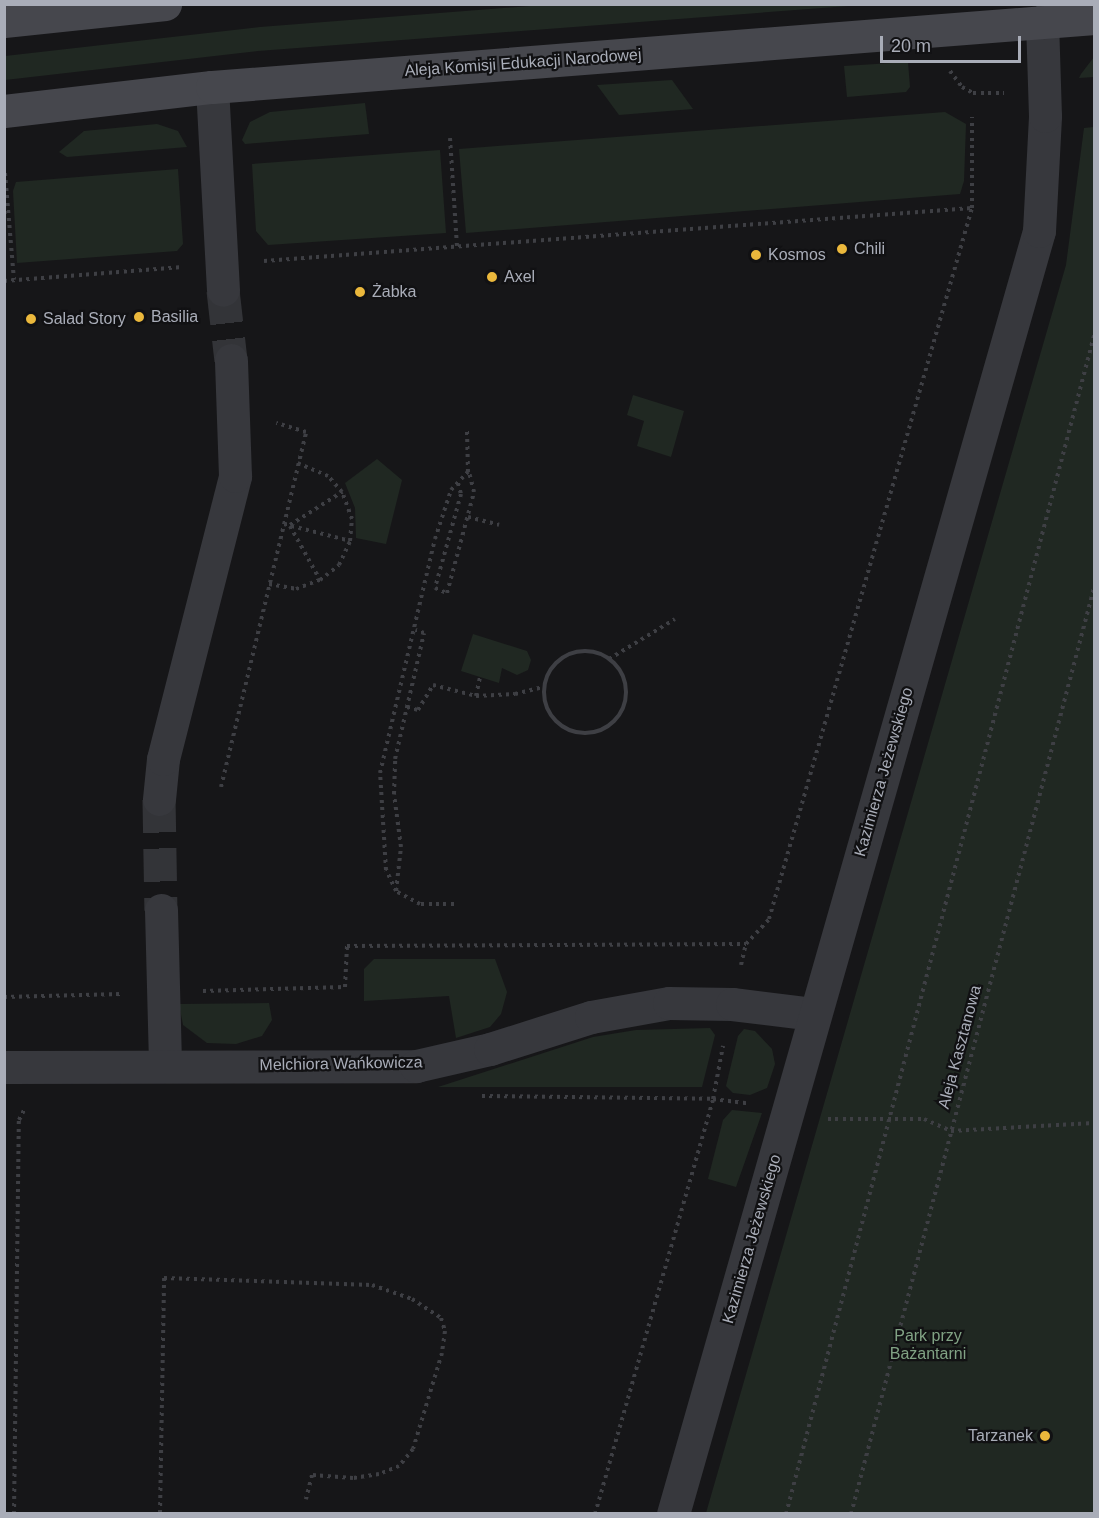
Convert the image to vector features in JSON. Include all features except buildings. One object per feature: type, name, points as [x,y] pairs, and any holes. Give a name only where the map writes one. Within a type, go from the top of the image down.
[{"type":"street","points":[[4,21],[165,4]]},
{"type":"street","name":"Aleja Komisji Edukacji Narodowej","points":[[4,111],[212,87],[1052,14],[1095,18]]},
{"type":"street","name":"Kazimierza Jeżewskiego","points":[[673,1514],[814,1014],[1040,231],[1052,14]]},
{"type":"street","points":[[212,87],[223,277]]},
{"type":"street","points":[[159,799],[163,759],[235,476],[231,360]]},
{"type":"street","points":[[161,910],[165,1066]]},
{"type":"street","name":"Melchiora Wańkowicza","points":[[4,1067],[416,1066],[490,1049],[591,1017],[669,1003],[732,1004],[814,1014]]},
{"type":"path","points":[[949,62],[954,79],[973,93],[1008,93]]},
{"type":"path","points":[[595,1514],[713,1099],[746,944],[769,919],[972,208],[972,117]]},
{"type":"path","points":[[450,138],[456,246]]},
{"type":"path","points":[[5,173],[14,280]]},
{"type":"path","points":[[4,281],[223,277],[456,246],[972,208]]},
{"type":"path","points":[[786,1514],[892,1119],[1095,336]]},
{"type":"path","points":[[221,787],[306,432],[273,422]]},
{"type":"path","points":[[458,483],[461,494],[435,588],[447,593],[474,492],[468,472],[467,430]]},
{"type":"path","points":[[269,584],[296,589],[320,580],[339,565],[350,541],[352,519],[342,492],[328,476],[298,463]]},
{"type":"path","points":[[454,904],[420,904],[396,891],[386,870],[380,773],[435,539],[451,490],[468,472]]},
{"type":"path","points":[[290,525],[342,492]]},
{"type":"path","points":[[468,517],[499,525]]},
{"type":"path","points":[[284,524],[350,541]]},
{"type":"path","points":[[290,525],[320,580]]},
{"type":"path","name":"Aleja Kasztanowa","points":[[851,1514],[1095,588]]},
{"type":"path","points":[[609,659],[675,619]]},
{"type":"path","points":[[396,891],[401,847],[394,794],[395,759],[424,633],[415,630]]},
{"type":"path","points":[[585,650],[609,659],[624,677],[627,694],[622,711],[598,731],[583,733],[554,720],[546,706],[545,686],[556,662],[570,654],[585,650]]},
{"type":"path","points":[[476,696],[480,677]]},
{"type":"path","points":[[407,707],[418,710],[433,685],[476,696],[515,694],[545,686]]},
{"type":"path","points":[[4,997],[345,987],[347,946],[746,944]]},
{"type":"path","points":[[14,1514],[19,1120],[28,1099]]},
{"type":"path","points":[[713,1099],[789,1108],[824,1119],[924,1119],[951,1131],[1095,1123]]},
{"type":"path","points":[[160,1514],[164,1278],[372,1285],[412,1299],[441,1318],[445,1331],[442,1353],[413,1449],[399,1466],[379,1474],[353,1478],[312,1475],[306,1499]]},
{"type":"green space","points":[[543,5],[862,5],[258,51],[5,80],[5,56],[260,27]]},
{"type":"green space","points":[[1094,57],[1094,77],[1079,78],[1081,74]]},
{"type":"green space","points":[[908,62],[910,87],[906,92],[847,97],[844,66]]},
{"type":"green space","points":[[672,80],[693,109],[619,115],[597,85]]},
{"type":"green space","points":[[365,103],[369,134],[245,144],[242,140],[250,122],[270,112]]},
{"type":"green space","points":[[945,112],[966,124],[964,181],[960,194],[466,233],[459,149]]},
{"type":"green space","points":[[157,124],[178,131],[187,147],[67,157],[59,152],[84,131]]},
{"type":"green space","name":"Park przy Bażantarni","points":[[1094,127],[1094,1513],[706,1513],[1066,265],[1084,128]]},
{"type":"green space","points":[[440,150],[446,233],[268,245],[256,231],[252,164]]},
{"type":"green space","points":[[178,169],[183,244],[177,251],[17,263],[13,191],[16,182]]},
{"type":"green space","points":[[633,395],[684,411],[671,457],[637,446],[644,421],[627,415]]},
{"type":"green space","points":[[377,459],[402,480],[386,544],[356,538],[355,508],[345,483]]},
{"type":"green space","points":[[473,634],[527,651],[531,660],[528,670],[517,675],[502,668],[499,683],[461,671]]},
{"type":"green space","points":[[374,959],[495,959],[507,992],[501,1014],[490,1027],[456,1038],[449,996],[364,1001],[364,969]]},
{"type":"green space","points":[[269,1003],[272,1020],[262,1036],[236,1044],[207,1043],[183,1025],[179,1004]]},
{"type":"green space","points":[[710,1028],[715,1035],[702,1087],[438,1087],[593,1037],[636,1030]]},
{"type":"green space","points":[[744,1029],[755,1031],[772,1049],[775,1064],[767,1088],[750,1095],[733,1093],[726,1086],[738,1036]]},
{"type":"green space","points":[[732,1110],[762,1113],[736,1187],[708,1179],[723,1120]]},
{"type":"tunnel","points":[[223,290],[231,360]]},
{"type":"tunnel","points":[[159,799],[161,910]]},
{"type":"place","name":"Chili","points":[[842,249]]},
{"type":"place","name":"Kosmos","points":[[756,255]]},
{"type":"place","name":"Axel","points":[[492,277]]},
{"type":"place","name":"Żabka","points":[[360,292]]},
{"type":"place","name":"Basilia","points":[[139,317]]},
{"type":"place","name":"Salad Story","points":[[31,319]]},
{"type":"place","name":"Tarzanek","points":[[1045,1436]]}]
